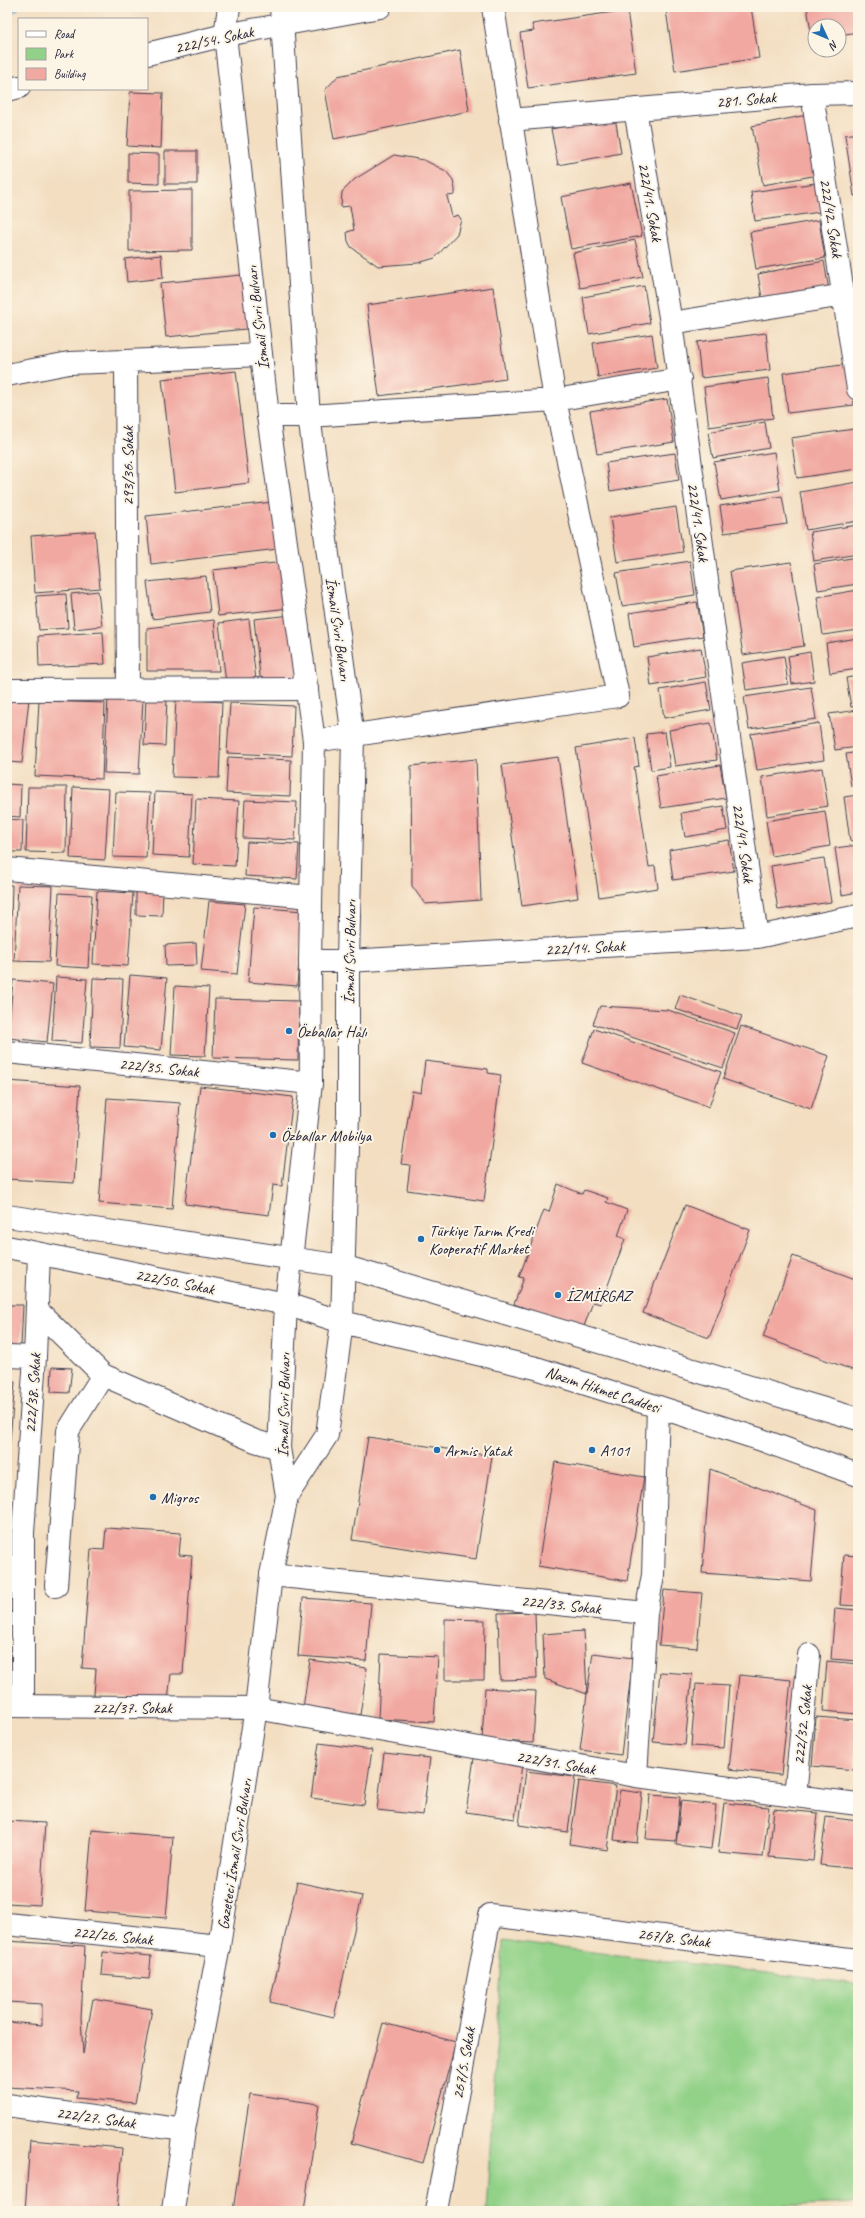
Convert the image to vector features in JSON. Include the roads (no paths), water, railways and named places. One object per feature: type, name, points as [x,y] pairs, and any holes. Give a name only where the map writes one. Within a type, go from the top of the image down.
[{"type":"street","name":"İsmail Sivri Bulvarı","points":[[229,7],[225,35],[268,416],[314,741],[310,961],[311,1083],[286,1304],[279,1448],[287,1496]]},
{"type":"street","name":"222/54. Sokak","points":[[148,54],[225,35],[281,16],[380,7]]},
{"type":"street","points":[[314,741],[353,737],[618,696],[555,400],[493,7]]},
{"type":"street","name":"İsmail Sivri Bulvarı","points":[[281,16],[309,416],[353,737],[348,961],[348,1113],[342,1322],[327,1435],[287,1496]]},
{"type":"street","points":[[7,90],[18,87]]},
{"type":"street","name":"281. Sokak","points":[[510,120],[812,94],[858,93]]},
{"type":"street","name":"222/42. Sokak","points":[[812,94],[858,389]]},
{"type":"street","name":"222/41. Sokak","points":[[635,109],[672,323],[757,937]]},
{"type":"street","points":[[672,323],[844,295]]},
{"type":"street","points":[[7,375],[69,364],[261,355]]},
{"type":"street","name":"293/36. Sokak","points":[[126,361],[128,690]]},
{"type":"street","points":[[268,416],[309,416],[555,400],[680,379]]},
{"type":"street","points":[[7,690],[307,689]]},
{"type":"street","points":[[7,869],[311,897]]},
{"type":"street","name":"222/14. Sokak","points":[[310,961],[348,961],[757,937],[858,916]]},
{"type":"street","name":"222/35. Sokak","points":[[7,1052],[311,1083]]},
{"type":"street","points":[[7,1216],[343,1266],[858,1419]]},
{"type":"street","name":"222/50. Sokak","points":[[7,1247],[286,1304],[342,1322]]},
{"type":"street","name":"222/38. Sokak","points":[[15,1706],[15,1532],[35,1357],[39,1254]]},
{"type":"street","points":[[37,1310],[103,1375],[255,1441],[279,1448]]},
{"type":"street","name":"Nazım Hikmet Caddesi","points":[[342,1322],[536,1368],[759,1439],[858,1474]]},
{"type":"street","points":[[7,1356],[35,1357]]},
{"type":"street","points":[[56,1586],[68,1431],[103,1375]]},
{"type":"street","points":[[636,1776],[646,1613],[653,1575],[658,1407]]},
{"type":"street","name":"Gazeteci İsmail Sivri Bulvarı","points":[[173,2211],[184,2130],[219,1946],[256,1708],[271,1575],[287,1496]]},
{"type":"street","name":"222/33. Sokak","points":[[271,1575],[646,1613]]},
{"type":"street","name":"222/32. Sokak","points":[[794,1796],[809,1655]]},
{"type":"street","name":"222/37. Sokak","points":[[15,1706],[256,1708]]},
{"type":"street","name":"222/31. Sokak","points":[[256,1708],[636,1776],[858,1804]]},
{"type":"street","name":"267/8. Sokak","points":[[490,1915],[858,1960]]},
{"type":"street","name":"267/5. Sokak","points":[[436,2211],[490,1915]]},
{"type":"street","name":"222/26. Sokak","points":[[7,1924],[219,1946]]},
{"type":"street","name":"222/27. Sokak","points":[[7,2105],[184,2130]]},
{"type":"waterway","points":[[7,9],[14,7]]},
{"type":"place","name":"Özballar Halı","points":[[289,1031]]},
{"type":"place","name":"Özballar Mobilya","points":[[273,1135]]},
{"type":"place","name":"Türkiye Tarım Kredi Kooperatif Market","points":[[421,1239]]},
{"type":"place","name":"İZMİRGAZ","points":[[558,1295]]},
{"type":"place","name":"Armis Yatak","points":[[437,1450]]},
{"type":"place","name":"A101","points":[[592,1450]]},
{"type":"place","name":"Migros","points":[[153,1497]]}]
